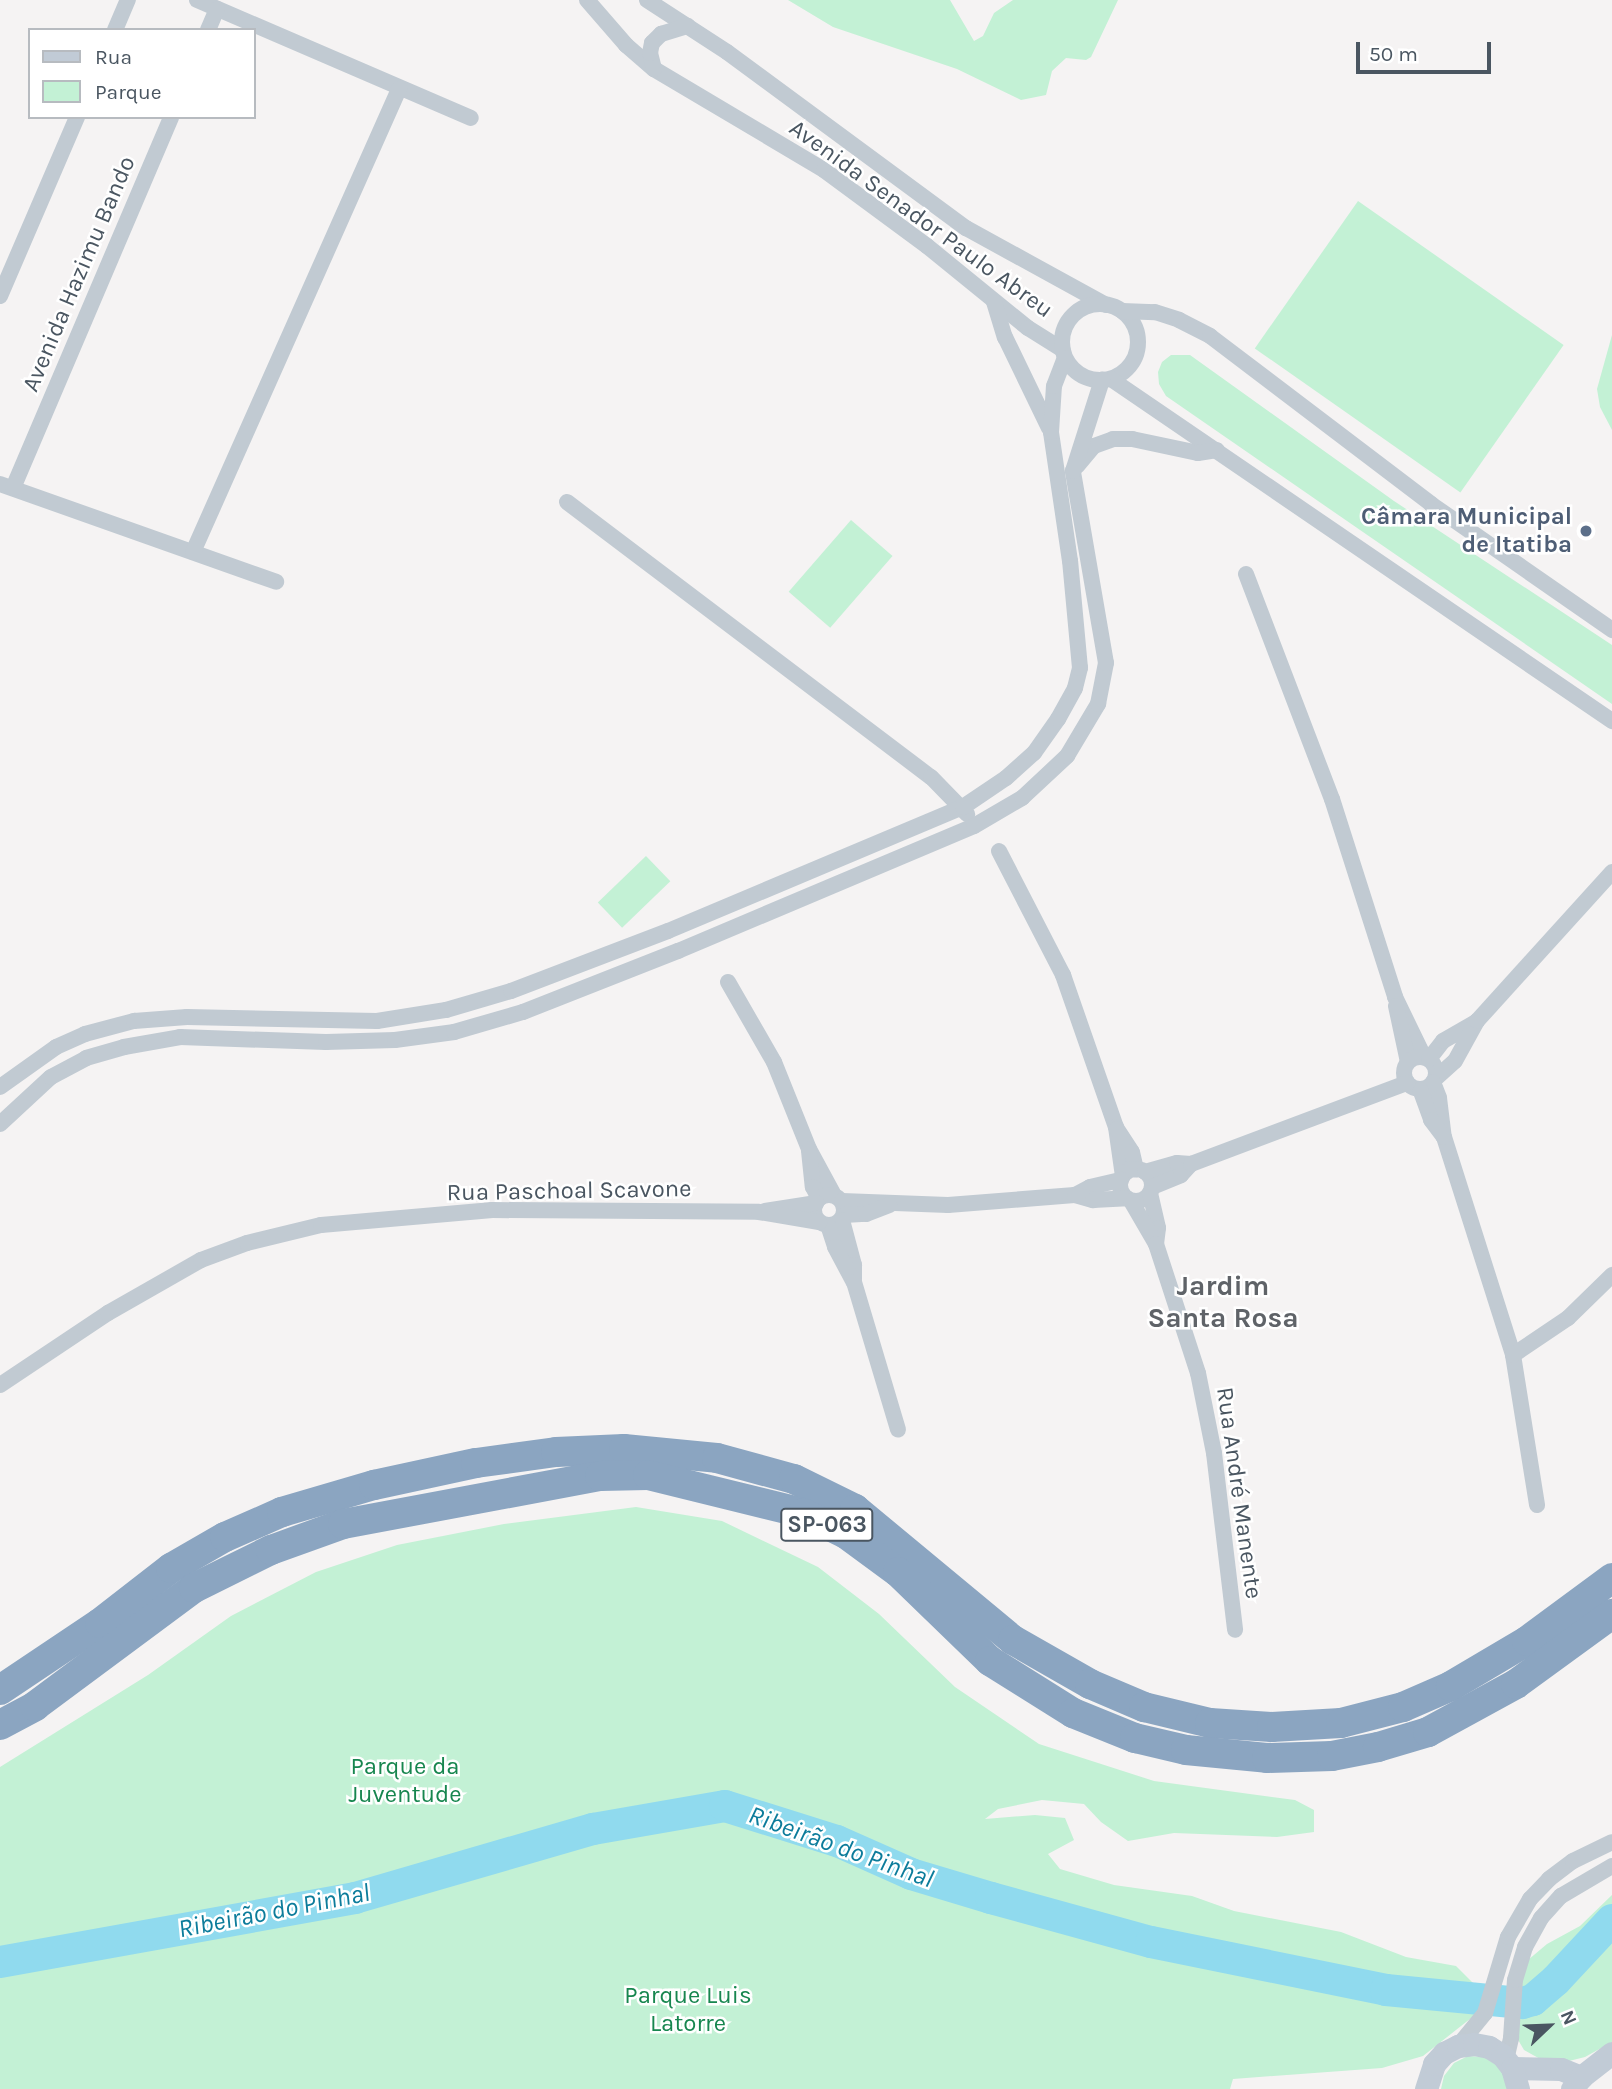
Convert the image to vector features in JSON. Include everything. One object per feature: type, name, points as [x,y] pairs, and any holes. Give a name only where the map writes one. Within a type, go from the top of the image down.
[{"type":"highway","name":"SP-063","points":[[0,1690],[100,1623],[171,1568],[225,1536],[282,1512],[387,1482],[476,1463],[556,1452],[624,1449],[716,1458],[794,1479],[855,1509],[1013,1640],[1090,1684],[1144,1707],[1210,1723],[1272,1727],[1341,1723],[1404,1707],[1451,1686],[1527,1641],[1612,1578]]},
{"type":"highway","name":"SP-063","points":[[0,1725],[35,1706],[194,1588],[271,1550],[343,1524],[600,1476],[648,1475],[803,1513],[846,1534],[898,1572],[990,1661],[1073,1713],[1135,1738],[1186,1750],[1267,1758],[1332,1756],[1378,1747],[1428,1732],[1516,1684],[1612,1614]]},
{"type":"main road","points":[[1426,2089],[1434,2064],[1444,2053],[1458,2046],[1474,2044],[1489,2047],[1512,2072],[1561,2069],[1577,2083],[1612,2053]]},
{"type":"street","points":[[116,28],[128,0]]},
{"type":"street","points":[[197,0],[471,118]]},
{"type":"street","name":"Avenida Senador Paulo Abreu","points":[[587,0],[626,45],[654,69],[824,170],[1064,354]]},
{"type":"street","name":"Avenida Senador Paulo Abreu","points":[[647,0],[688,26],[966,228],[1106,305]]},
{"type":"street","points":[[209,28],[217,9]]},
{"type":"street","points":[[654,69],[650,53],[652,43],[661,34],[688,26]]},
{"type":"street","points":[[193,552],[399,89]]},
{"type":"street","points":[[0,296],[76,119]]},
{"type":"street","name":"Avenida Hazimu Bando","points":[[7,486],[170,119]]},
{"type":"street","points":[[994,302],[1005,337],[1051,432]]},
{"type":"street","points":[[0,1087],[56,1047],[85,1034],[134,1021],[187,1017],[377,1021],[446,1010],[511,991],[668,931],[963,807],[1006,778],[1034,753],[1058,719],[1075,688],[1080,668],[1070,561],[1051,432],[1054,386],[1064,354],[1066,326],[1076,313],[1086,307],[1106,305],[1122,312],[1155,312],[1179,320],[1210,336],[1431,503],[1612,630]]},
{"type":"street","points":[[0,1124],[51,1077],[86,1058],[124,1047],[180,1037],[327,1042],[395,1040],[454,1032],[523,1012],[678,951],[974,826],[1022,798],[1067,756],[1098,704],[1107,663],[1073,471],[1106,379],[1125,370],[1136,352],[1136,333],[1122,312]]},
{"type":"street","points":[[1064,354],[1076,372],[1106,379],[1217,450],[1612,721]]},
{"type":"street","points":[[1073,471],[1094,446],[1112,439],[1132,439],[1198,453],[1217,450]]},
{"type":"street","points":[[7,486],[276,582]]},
{"type":"street","points":[[566,502],[931,777],[963,807],[974,826]]},
{"type":"street","points":[[1245,574],[1332,799],[1395,997],[1420,1059],[1435,1068],[1424,1083],[1431,1120],[1444,1137],[1513,1354],[1537,1505]]},
{"type":"street","name":"Rua André Manente","points":[[999,851],[1063,975],[1116,1127],[1132,1152],[1138,1180],[1158,1227],[1156,1244]]},
{"type":"street","name":"Rua Paschoal Scavone","points":[[1075,1195],[1090,1187],[1181,1175],[1191,1164],[1424,1083],[1455,1061],[1477,1021],[1612,872]]},
{"type":"street","points":[[668,931],[678,951]]},
{"type":"street","points":[[729,982],[774,1062],[854,1265],[854,1282],[898,1430]]},
{"type":"street","name":"Rua Paschoal Scavone","points":[[1420,1059],[1443,1041],[1477,1021]]},
{"type":"street","points":[[1420,1059],[1404,1072],[1424,1083]]},
{"type":"street","points":[[1129,1199],[1142,1200],[1138,1180]]},
{"type":"street","name":"Rua André Manente","points":[[1138,1180],[1121,1190],[1156,1244],[1198,1373],[1214,1453],[1236,1630]]},
{"type":"street","name":"Rua Paschoal Scavone","points":[[0,1385],[108,1313],[201,1260],[247,1243],[321,1225],[492,1210],[759,1212],[794,1204],[866,1214],[889,1205],[948,1205],[1075,1195],[1093,1200],[1129,1199]]},
{"type":"street","points":[[1513,1354],[1568,1318],[1612,1275]]},
{"type":"street","points":[[1458,2046],[1474,2030],[1485,2013],[1496,1969],[1508,1937],[1530,1899],[1549,1879],[1573,1861],[1612,1842]]},
{"type":"street","points":[[1512,2072],[1511,2012],[1515,1980],[1525,1947],[1541,1918],[1561,1896],[1612,1866]]},
{"type":"green space","points":[[788,0],[950,0],[974,41],[983,36],[994,13],[1013,0],[1118,0],[1091,57],[1086,60],[1066,58],[1052,71],[1046,95],[1021,100],[957,69],[833,27]]},
{"type":"green space","points":[[1358,201],[1564,345],[1460,492],[1255,348]]},
{"type":"green space","points":[[1612,335],[1612,430],[1600,407],[1597,389]]},
{"type":"green space","points":[[1171,355],[1190,355],[1394,501],[1612,645],[1612,704],[1166,396],[1159,384],[1158,372],[1162,362]]},
{"type":"green space","points":[[851,520],[893,556],[830,628],[789,592]]},
{"type":"green space","points":[[646,856],[670,881],[622,928],[598,903]]},
{"type":"green space","name":"Parque da Juventude","points":[[636,1507],[722,1521],[818,1567],[879,1614],[955,1687],[1039,1744],[1154,1781],[1295,1800],[1314,1810],[1314,1832],[1277,1837],[1174,1833],[1128,1841],[1101,1822],[1084,1804],[1042,1800],[998,1809],[985,1819],[1035,1815],[1065,1818],[1074,1840],[1048,1854],[1060,1869],[1114,1885],[1192,1896],[1234,1911],[1341,1932],[1406,1957],[1456,1966],[1474,1984],[1475,2015],[1423,2056],[1382,2068],[1233,2079],[1230,2089],[0,2089],[0,1767],[148,1675],[231,1616],[316,1572],[397,1545],[504,1524]]},
{"type":"green space","points":[[1612,1895],[1612,2042],[1585,2057],[1561,2063],[1542,2060],[1524,2050],[1517,2038],[1519,1981],[1528,1960],[1547,1944],[1580,1926]]},
{"type":"green space","points":[[1468,2056],[1484,2057],[1498,2066],[1506,2079],[1507,2089],[1441,2089],[1444,2076],[1454,2063]]},
{"type":"waterway","name":"Ribeirão do Pinhal","points":[[0,1962],[355,1898],[593,1829],[725,1806],[837,1841],[911,1874],[991,1898],[1151,1942],[1386,1990],[1522,2003],[1533,2000],[1556,1980],[1612,1920]]},
{"type":"place","name":"Câmara Municipal de Itatiba","points":[[1586,531]]},
{"type":"district","name":"Jardim Santa Rosa","points":[[1223,1302]]},
{"type":"park label","name":"Parque Luis Latorre","points":[[688,2010]]}]
